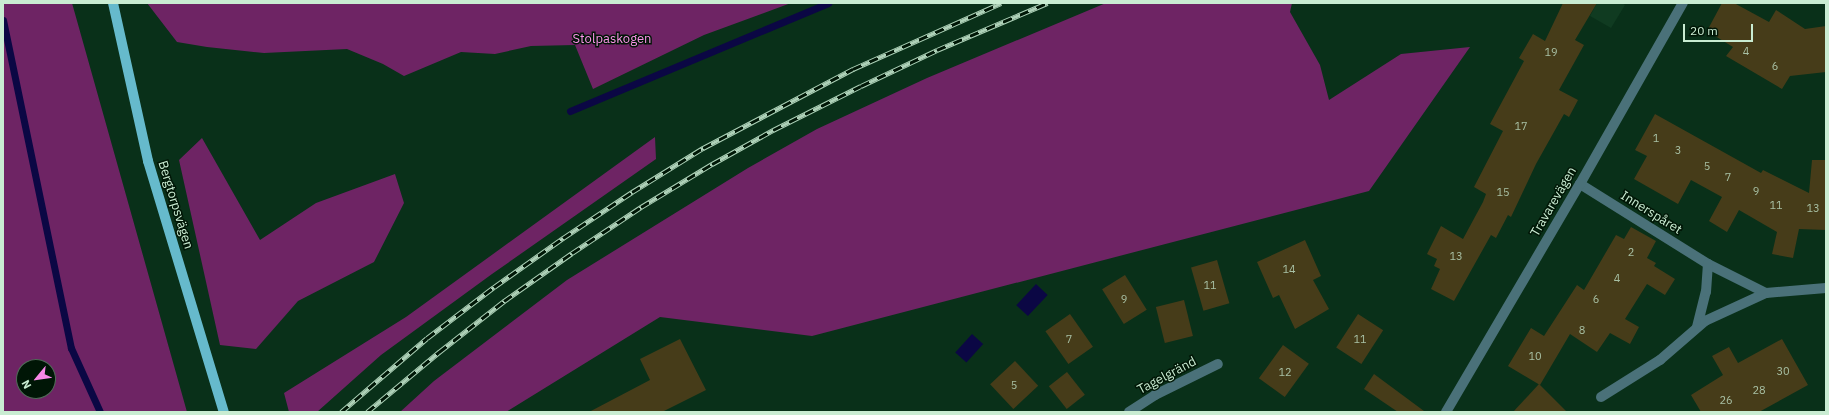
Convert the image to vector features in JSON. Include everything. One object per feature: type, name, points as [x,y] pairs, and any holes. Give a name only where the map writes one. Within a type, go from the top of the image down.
[{"type":"main road","name":"Bergtorpsvägen","points":[[113,3],[148,160],[224,412]]},
{"type":"street","name":"Travarevägen","points":[[1446,412],[1580,184],[1683,3]]},
{"type":"street","name":"Innerspåret","points":[[1580,184],[1708,264],[1766,293]]},
{"type":"street","points":[[1697,328],[1706,292],[1708,264]]},
{"type":"street","points":[[1601,397],[1660,360],[1705,321],[1766,293],[1826,288]]},
{"type":"street","name":"Tagelgränd","points":[[1130,412],[1154,395],[1218,364]]},
{"type":"shaded area","points":[[1597,3],[1622,3],[1625,5],[1611,28],[1590,16]]},
{"type":"shaded area","points":[[1036,284],[1048,295],[1028,316],[1016,305]]},
{"type":"shaded area","points":[[972,334],[983,344],[966,363],[955,353]]},
{"type":"green space","points":[[3,3],[72,3],[187,412],[3,412]]},
{"type":"green space","name":"Stolpaskogen","points":[[147,3],[791,3],[704,35],[593,89],[575,45],[531,46],[495,54],[461,52],[404,76],[383,64],[347,49],[264,53],[177,42]]},
{"type":"green space","points":[[1106,3],[1292,3],[1290,12],[1320,65],[1329,100],[1401,54],[1470,47],[1369,191],[812,336],[660,317],[506,412],[400,412],[434,381],[567,280],[748,168],[817,129],[927,78]]},
{"type":"green space","points":[[655,137],[656,159],[492,274],[381,355],[317,412],[289,412],[284,393],[406,317]]},
{"type":"green space","points":[[202,138],[260,240],[316,203],[395,174],[404,203],[374,262],[298,301],[256,349],[220,345],[179,160]]},
{"type":"building","points":[[1563,3],[1597,3],[1575,40],[1584,45],[1559,90],[1578,100],[1569,117],[1564,114],[1536,164],[1511,217],[1508,215],[1496,238],[1491,235],[1454,301],[1431,289],[1440,269],[1434,266],[1437,259],[1427,254],[1441,226],[1463,239],[1486,194],[1474,187],[1503,131],[1490,124],[1524,61],[1519,58],[1533,34],[1545,41]]},
{"type":"building","points":[[1722,3],[1734,3],[1769,22],[1776,10],[1805,29],[1826,26],[1826,72],[1790,76],[1782,89],[1726,56],[1733,47],[1707,31]]},
{"type":"building","points":[[1655,114],[1761,173],[1763,170],[1809,193],[1812,160],[1826,160],[1826,230],[1799,229],[1793,258],[1772,254],[1777,232],[1739,210],[1727,232],[1709,221],[1722,197],[1691,180],[1678,204],[1634,179],[1647,156],[1635,150]]},
{"type":"building","points":[[1631,227],[1656,241],[1647,258],[1656,263],[1654,266],[1675,279],[1665,295],[1647,284],[1625,319],[1639,327],[1630,344],[1610,333],[1597,352],[1570,334],[1540,385],[1508,366],[1531,328],[1544,336],[1577,285],[1584,290],[1616,235],[1624,239]]},
{"type":"building","points":[[1305,240],[1321,276],[1313,280],[1329,309],[1295,329],[1279,295],[1273,298],[1257,262]]},
{"type":"building","points":[[1217,260],[1229,303],[1203,311],[1191,267]]},
{"type":"building","points":[[1125,275],[1147,310],[1124,324],[1102,289]]},
{"type":"building","points":[[1184,300],[1193,336],[1165,343],[1156,307]]},
{"type":"building","points":[[1070,314],[1093,347],[1068,364],[1045,331]]},
{"type":"building","points":[[1358,314],[1383,330],[1361,364],[1336,348]]},
{"type":"building","points":[[680,339],[706,390],[662,412],[589,412],[650,380],[640,359]]},
{"type":"building","points":[[1782,339],[1808,385],[1759,412],[1701,412],[1691,395],[1723,375],[1712,356],[1729,347],[1738,363]]},
{"type":"building","points":[[1283,345],[1309,364],[1285,397],[1259,378]]},
{"type":"building","points":[[1015,361],[1038,386],[1013,409],[990,384]]},
{"type":"building","points":[[1067,372],[1085,395],[1067,409],[1049,386]]},
{"type":"building","points":[[1374,374],[1424,412],[1398,412],[1364,389]]},
{"type":"building","points":[[1539,384],[1567,412],[1513,412]]},
{"type":"waterway","points":[[570,111],[828,3]]},
{"type":"waterway","points":[[3,20],[71,348],[100,412]]},
{"type":"railway","points":[[341,412],[427,338],[494,287],[563,238],[632,192],[703,148],[853,69],[1001,3]]},
{"type":"railway","points":[[367,412],[439,352],[504,301],[641,207],[712,164],[773,130],[861,86],[937,50],[1047,3]]}]
